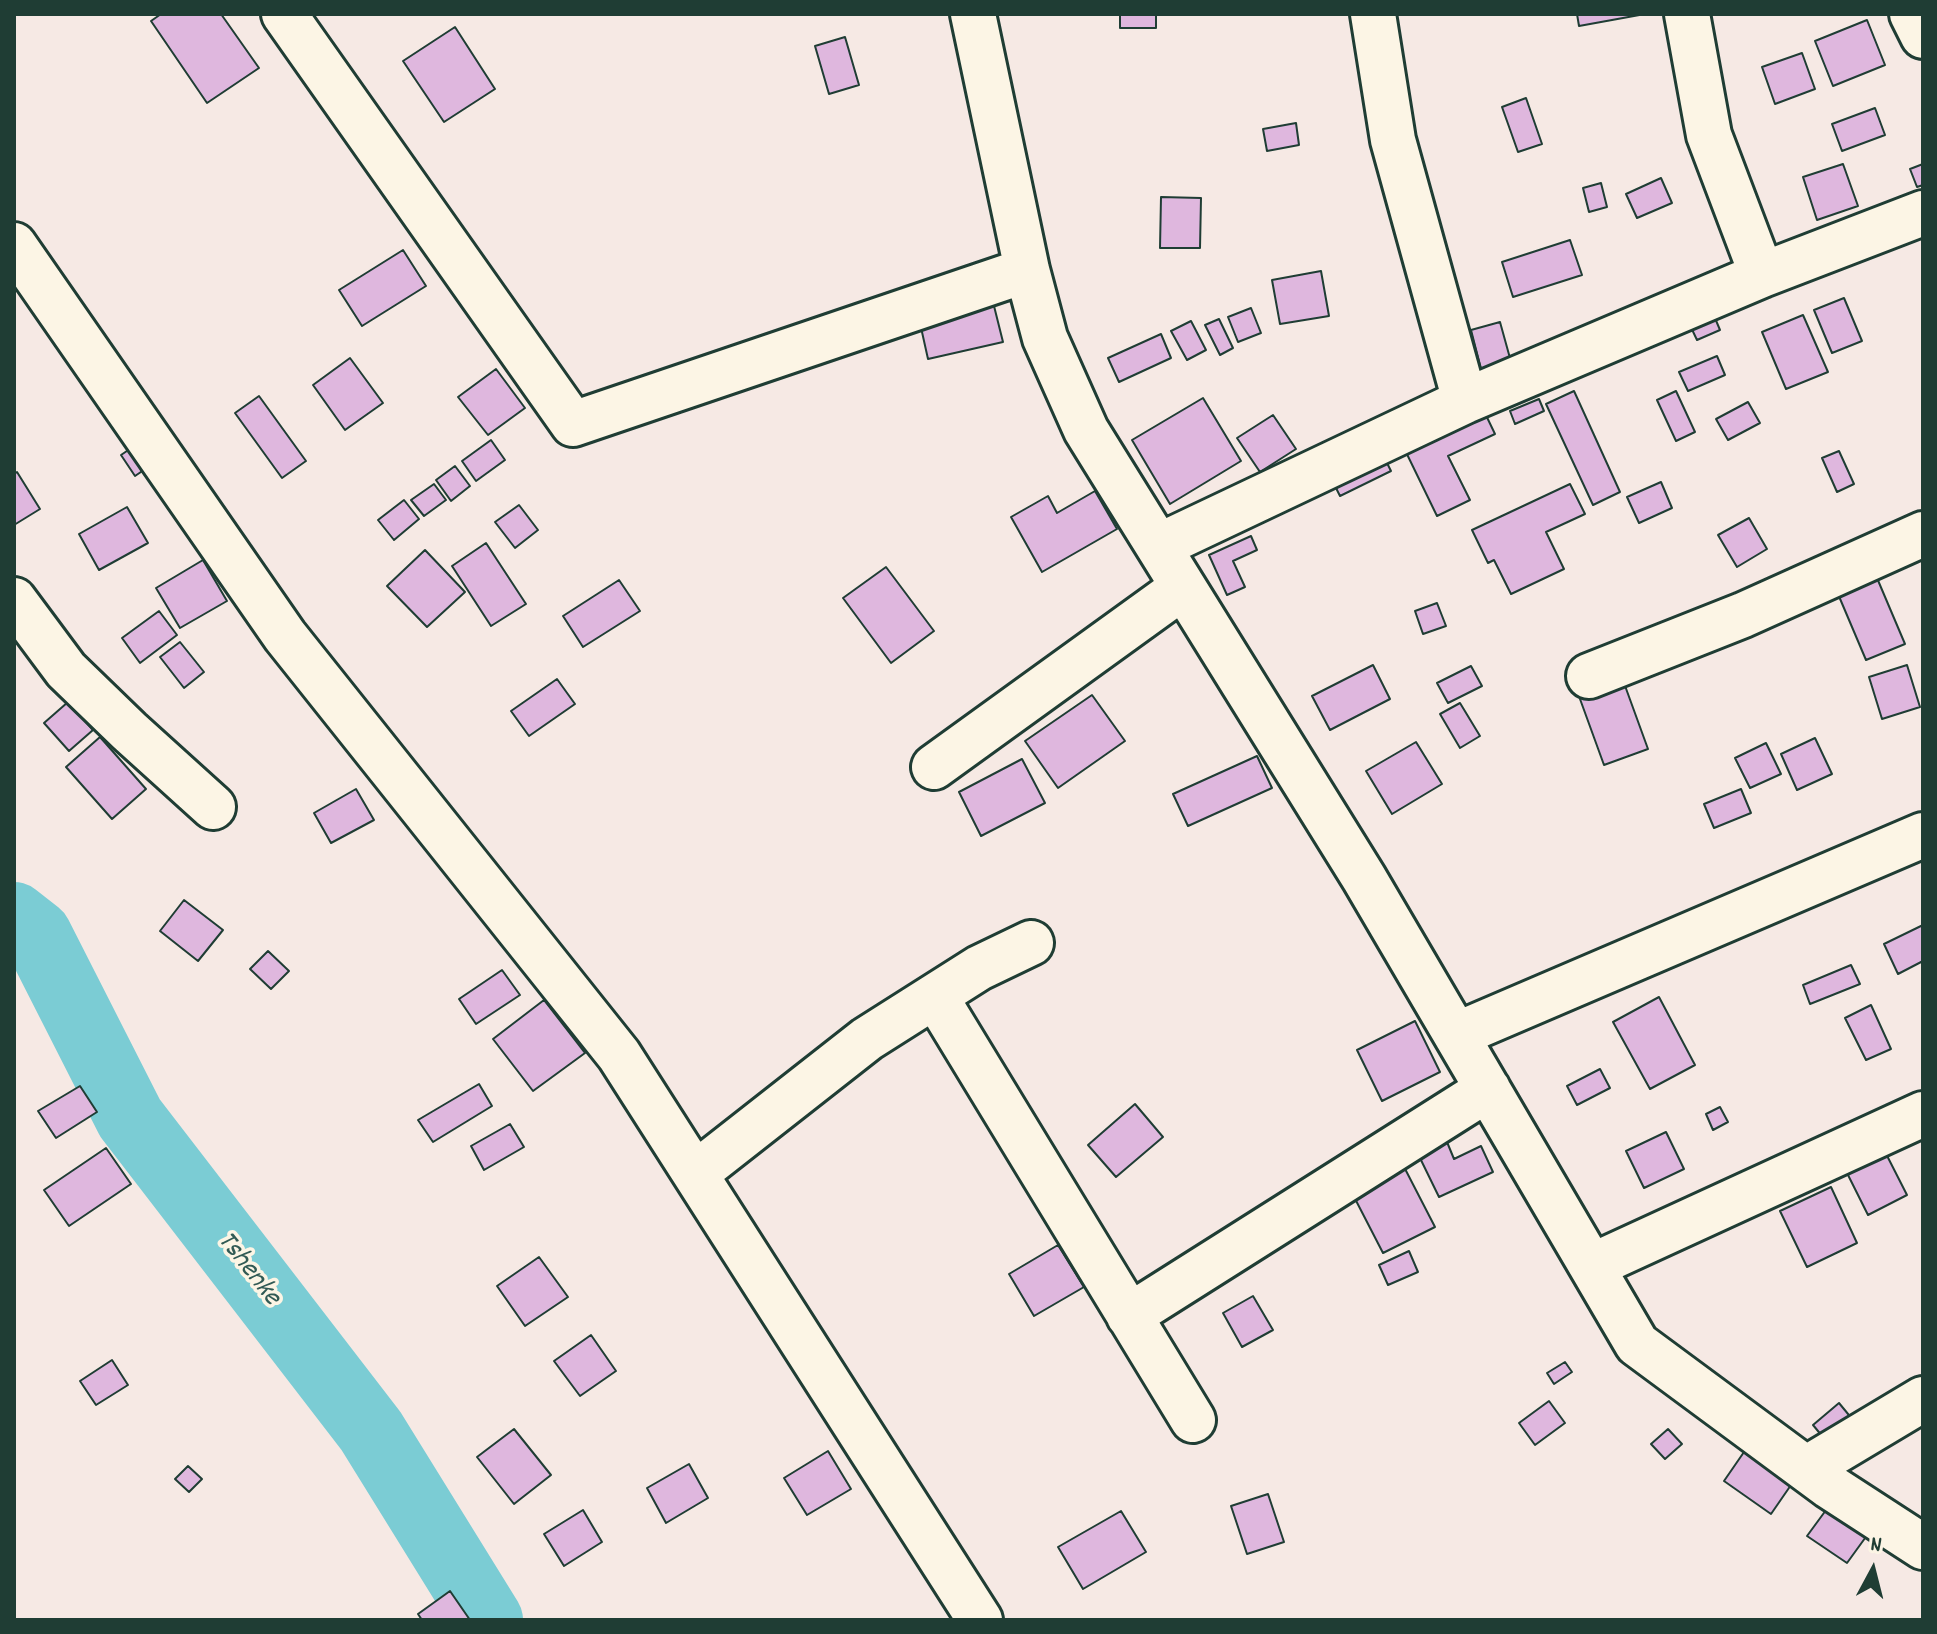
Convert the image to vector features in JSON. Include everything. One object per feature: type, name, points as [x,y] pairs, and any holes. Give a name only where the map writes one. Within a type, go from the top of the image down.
[{"type":"street","points":[[284,14],[573,424],[1027,270]]},
{"type":"street","points":[[973,14],[1027,270],[1045,338],[1086,430],[1364,878],[1637,1344],[1829,1486],[1923,1547]]},
{"type":"street","points":[[1373,14],[1393,140],[1465,401]]},
{"type":"street","points":[[1687,14],[1709,135],[1762,275]]},
{"type":"street","points":[[1912,14],[1923,36]]},
{"type":"street","points":[[1159,546],[1465,401],[1762,275],[1923,213]]},
{"type":"street","points":[[14,245],[285,636],[619,1055],[980,1620]]},
{"type":"street","points":[[1589,676],[1743,615],[1923,534]]},
{"type":"street","points":[[934,767],[1183,587]]},
{"type":"street","points":[[14,600],[66,670],[213,807]]},
{"type":"street","points":[[1456,1035],[1923,835]]},
{"type":"street","points":[[695,1174],[867,1039],[979,968],[1031,943]]},
{"type":"street","points":[[935,996],[1193,1420]]},
{"type":"street","points":[[1129,1316],[1488,1089]]},
{"type":"street","points":[[1592,1266],[1923,1114]]},
{"type":"street","points":[[1806,1469],[1923,1399]]},
{"type":"building","points":[[161,14],[221,14],[259,68],[207,103],[151,21]]},
{"type":"building","points":[[1120,14],[1156,14],[1156,28],[1120,28]]},
{"type":"building","points":[[1577,14],[1645,14],[1579,26]]},
{"type":"building","points":[[1867,20],[1885,65],[1833,86],[1815,41]]},
{"type":"building","points":[[455,27],[495,89],[444,122],[403,61]]},
{"type":"building","points":[[845,37],[859,85],[829,94],[815,46]]},
{"type":"building","points":[[1802,53],[1815,89],[1775,104],[1762,67]]},
{"type":"building","points":[[1526,98],[1542,144],[1518,152],[1502,107]]},
{"type":"building","points":[[1875,108],[1885,135],[1842,151],[1832,124]]},
{"type":"building","points":[[1296,123],[1299,145],[1267,151],[1263,129]]},
{"type":"building","points":[[1843,164],[1858,206],[1817,220],[1803,177]]},
{"type":"building","points":[[1923,164],[1923,185],[1917,187],[1910,169]]},
{"type":"building","points":[[1661,178],[1672,203],[1637,218],[1626,194]]},
{"type":"building","points":[[1601,183],[1607,207],[1589,212],[1583,188]]},
{"type":"building","points":[[1161,197],[1201,198],[1200,248],[1160,248]]},
{"type":"building","points":[[1570,240],[1582,275],[1513,297],[1502,262]]},
{"type":"building","points":[[403,250],[426,286],[362,326],[339,290]]},
{"type":"building","points":[[1321,271],[1329,316],[1280,324],[1272,280]]},
{"type":"building","points":[[1844,298],[1862,341],[1832,353],[1814,310]]},
{"type":"building","points":[[994,306],[1003,342],[928,359],[920,323]]},
{"type":"building","points":[[1251,308],[1261,333],[1238,342],[1228,317]]},
{"type":"building","points":[[1712,311],[1720,330],[1697,340],[1688,321]]},
{"type":"building","points":[[1803,315],[1828,372],[1786,389],[1762,332]]},
{"type":"building","points":[[1219,319],[1233,348],[1220,355],[1205,325]]},
{"type":"building","points":[[1191,321],[1206,350],[1187,360],[1171,331]]},
{"type":"building","points":[[1500,322],[1513,369],[1483,377],[1471,330]]},
{"type":"building","points":[[1161,334],[1171,358],[1119,382],[1108,358]]},
{"type":"building","points":[[1717,356],[1725,375],[1688,391],[1679,372]]},
{"type":"building","points":[[350,358],[383,403],[345,430],[313,385]]},
{"type":"building","points":[[496,369],[525,408],[488,435],[458,397]]},
{"type":"building","points":[[1574,391],[1620,492],[1593,505],[1546,404]]},
{"type":"building","points":[[1676,391],[1695,432],[1676,441],[1657,400]]},
{"type":"building","points":[[259,396],[306,461],[282,478],[235,413]]},
{"type":"building","points":[[1203,398],[1241,461],[1170,504],[1132,440]]},
{"type":"building","points":[[1539,399],[1544,411],[1515,424],[1510,411]]},
{"type":"building","points":[[1748,402],[1760,423],[1728,440],[1716,419]]},
{"type":"building","points":[[1483,409],[1495,434],[1448,456],[1470,500],[1437,516],[1403,446]]},
{"type":"building","points":[[1273,415],[1296,449],[1260,472],[1237,438]]},
{"type":"building","points":[[143,440],[157,461],[135,476],[121,455]]},
{"type":"building","points":[[491,440],[505,460],[476,481],[462,461]]},
{"type":"building","points":[[1381,451],[1391,471],[1340,496],[1330,476]]},
{"type":"building","points":[[1839,451],[1854,484],[1837,492],[1822,458]]},
{"type":"building","points":[[455,466],[470,486],[451,501],[436,480]]},
{"type":"building","points":[[17,472],[40,509],[14,525],[14,474]]},
{"type":"building","points":[[1661,482],[1672,508],[1639,523],[1627,497]]},
{"type":"building","points":[[434,484],[446,500],[424,516],[411,500]]},
{"type":"building","points":[[1570,484],[1585,514],[1546,532],[1564,569],[1511,594],[1494,560],[1488,563],[1472,530]]},
{"type":"building","points":[[1095,491],[1117,529],[1042,572],[1011,517],[1048,496],[1057,513]]},
{"type":"building","points":[[404,500],[419,519],[394,540],[378,520]]},
{"type":"building","points":[[519,505],[538,530],[515,548],[495,522]]},
{"type":"building","points":[[127,507],[148,543],[99,570],[79,534]]},
{"type":"building","points":[[1749,518],[1767,549],[1737,567],[1718,535]]},
{"type":"building","points":[[1251,536],[1257,550],[1233,561],[1245,587],[1227,595],[1209,555]]},
{"type":"building","points":[[486,543],[526,604],[491,626],[452,566]]},
{"type":"building","points":[[425,550],[465,592],[427,627],[387,586]]},
{"type":"building","points":[[203,560],[227,601],[180,628],[156,588]]},
{"type":"building","points":[[886,567],[934,631],[891,663],[843,598]]},
{"type":"building","points":[[1877,578],[1905,644],[1866,660],[1838,594]]},
{"type":"building","points":[[619,580],[640,611],[583,647],[563,616]]},
{"type":"building","points":[[1437,603],[1446,626],[1423,634],[1415,611]]},
{"type":"building","points":[[159,611],[177,635],[140,663],[122,638]]},
{"type":"building","points":[[180,642],[204,672],[184,688],[160,657]]},
{"type":"building","points":[[1373,665],[1390,699],[1330,730],[1312,696]]},
{"type":"building","points":[[1907,665],[1920,707],[1882,719],[1869,677]]},
{"type":"building","points":[[1471,666],[1482,686],[1448,703],[1437,683]]},
{"type":"building","points":[[557,679],[575,704],[529,736],[511,711]]},
{"type":"building","points":[[1624,683],[1648,749],[1604,765],[1580,699]]},
{"type":"building","points":[[1092,695],[1125,741],[1058,788],[1025,741]]},
{"type":"building","points":[[68,702],[93,730],[69,751],[44,723]]},
{"type":"building","points":[[1460,703],[1480,736],[1460,748],[1440,714]]},
{"type":"building","points":[[100,737],[146,789],[112,819],[66,767]]},
{"type":"building","points":[[1815,738],[1832,774],[1797,790],[1781,754]]},
{"type":"building","points":[[1416,742],[1442,784],[1392,814],[1366,771]]},
{"type":"building","points":[[1766,743],[1781,774],[1750,788],[1735,758]]},
{"type":"building","points":[[1257,756],[1272,788],[1188,826],[1173,794]]},
{"type":"building","points":[[1022,759],[1045,803],[981,836],[959,792]]},
{"type":"building","points":[[356,789],[374,820],[331,843],[314,813]]},
{"type":"building","points":[[1741,789],[1751,813],[1714,828],[1704,804]]},
{"type":"building","points":[[184,900],[223,930],[198,961],[160,931]]},
{"type":"building","points":[[1923,925],[1923,961],[1898,974],[1884,944]]},
{"type":"building","points":[[268,951],[289,971],[271,989],[250,969]]},
{"type":"building","points":[[1851,965],[1860,984],[1810,1004],[1803,985]]},
{"type":"building","points":[[502,970],[520,995],[476,1024],[459,999]]},
{"type":"building","points":[[1659,997],[1695,1065],[1650,1089],[1613,1022]]},
{"type":"building","points":[[544,1000],[585,1053],[533,1091],[493,1039]]},
{"type":"building","points":[[1871,1005],[1891,1049],[1866,1060],[1845,1018]]},
{"type":"building","points":[[1415,1021],[1440,1072],[1382,1101],[1357,1050]]},
{"type":"building","points":[[1600,1069],[1610,1088],[1577,1105],[1567,1086]]},
{"type":"building","points":[[479,1084],[492,1106],[433,1142],[418,1120]]},
{"type":"building","points":[[80,1086],[97,1112],[56,1138],[38,1111]]},
{"type":"building","points":[[1135,1104],[1163,1137],[1116,1177],[1088,1145]]},
{"type":"building","points":[[1720,1107],[1728,1122],[1713,1130],[1706,1114]]},
{"type":"building","points":[[510,1124],[524,1147],[484,1170],[471,1146]]},
{"type":"building","points":[[1666,1132],[1684,1169],[1644,1188],[1626,1151]]},
{"type":"building","points":[[1878,1138],[1907,1195],[1868,1215],[1839,1157]]},
{"type":"building","points":[[1447,1142],[1454,1159],[1481,1146],[1493,1172],[1439,1197],[1419,1156]]},
{"type":"building","points":[[106,1148],[131,1184],[69,1226],[44,1190]]},
{"type":"building","points":[[1402,1163],[1435,1227],[1383,1253],[1350,1189]]},
{"type":"building","points":[[1831,1187],[1857,1243],[1807,1267],[1780,1211]]},
{"type":"building","points":[[1058,1245],[1084,1287],[1034,1316],[1009,1274]]},
{"type":"building","points":[[1409,1251],[1418,1272],[1388,1285],[1379,1265]]},
{"type":"building","points":[[539,1257],[568,1297],[525,1326],[497,1286]]},
{"type":"building","points":[[1253,1296],[1273,1330],[1242,1347],[1223,1313]]},
{"type":"building","points":[[591,1335],[616,1371],[580,1396],[554,1361]]},
{"type":"building","points":[[112,1360],[128,1385],[96,1405],[80,1381]]},
{"type":"building","points":[[1565,1362],[1572,1372],[1554,1384],[1547,1373]]},
{"type":"building","points":[[1549,1401],[1565,1423],[1535,1445],[1519,1423]]},
{"type":"building","points":[[1839,1403],[1853,1420],[1827,1442],[1813,1425]]},
{"type":"building","points":[[514,1429],[551,1475],[514,1504],[477,1457]]},
{"type":"building","points":[[1668,1429],[1682,1444],[1665,1459],[1651,1444]]},
{"type":"building","points":[[828,1451],[851,1489],[807,1515],[784,1478]]},
{"type":"building","points":[[1744,1452],[1791,1485],[1771,1514],[1724,1481]]},
{"type":"building","points":[[689,1464],[708,1498],[666,1523],[647,1488]]},
{"type":"building","points":[[188,1466],[202,1479],[189,1492],[175,1479]]},
{"type":"building","points":[[1268,1494],[1284,1542],[1247,1554],[1231,1506]]},
{"type":"building","points":[[1829,1506],[1868,1534],[1847,1563],[1807,1536]]},
{"type":"building","points":[[583,1510],[602,1542],[564,1566],[544,1534]]},
{"type":"building","points":[[1121,1511],[1146,1552],[1083,1589],[1058,1547]]},
{"type":"building","points":[[450,1591],[470,1620],[422,1620],[418,1614]]},
{"type":"waterway","name":"Tshenke","points":[[14,917],[37,935],[130,1118],[371,1431],[488,1620]]}]
